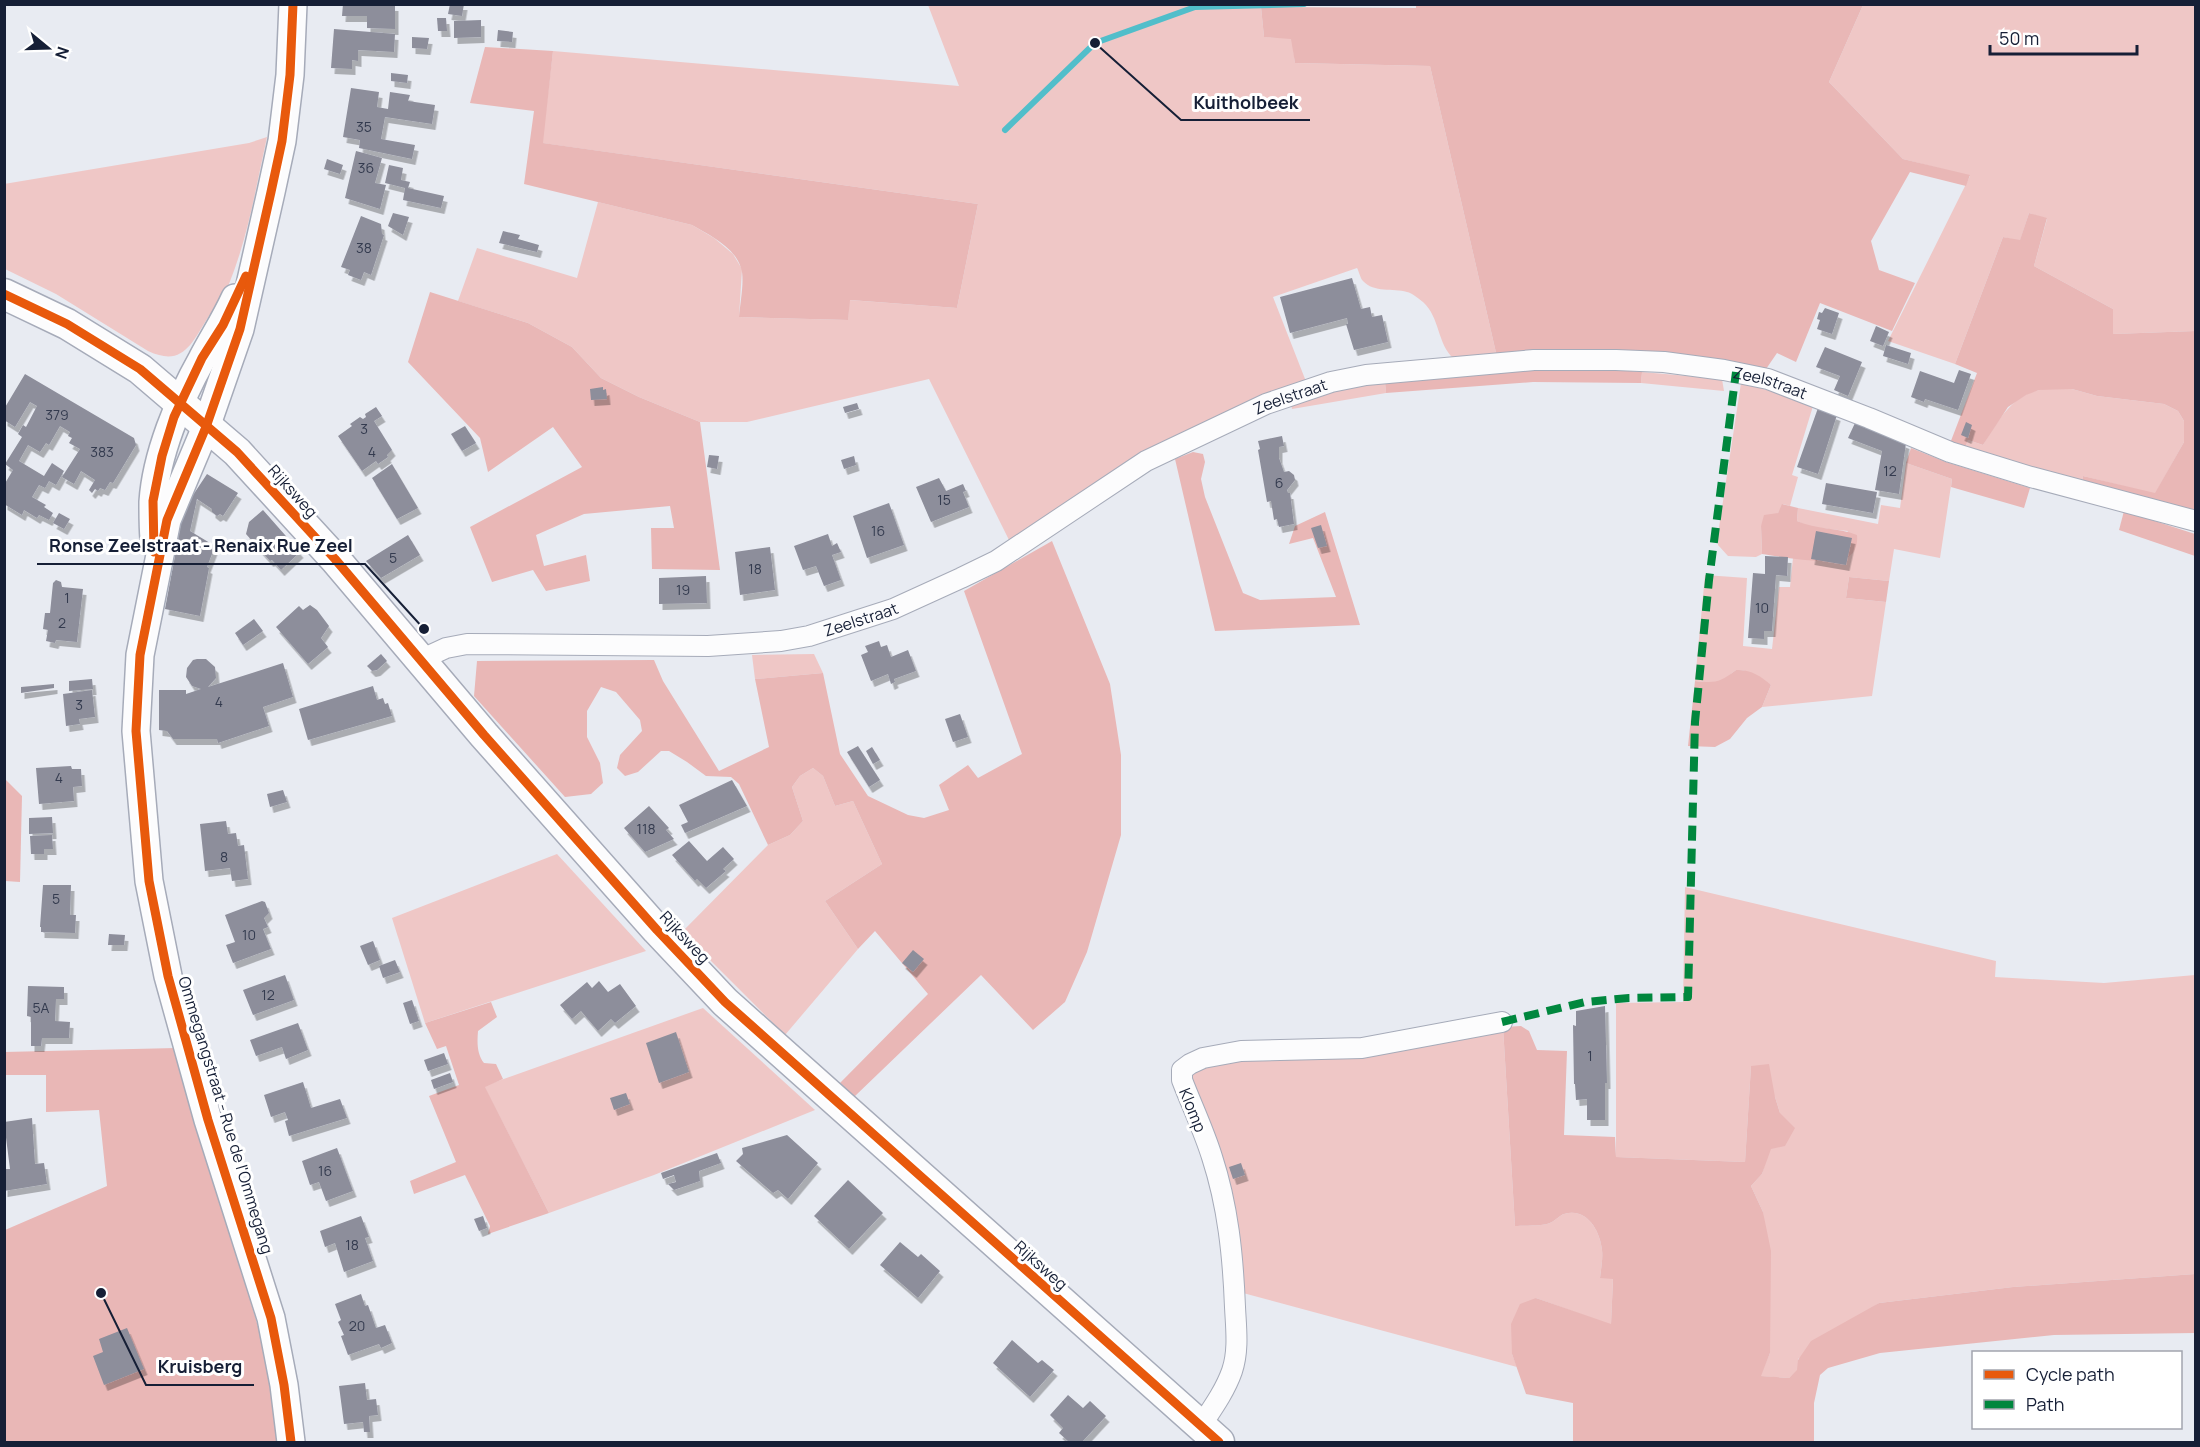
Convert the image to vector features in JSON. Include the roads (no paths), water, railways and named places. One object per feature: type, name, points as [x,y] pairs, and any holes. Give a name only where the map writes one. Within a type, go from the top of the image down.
[{"type":"main road","points":[[256,254],[282,141],[290,75],[292,4]]},
{"type":"main road","name":"Ommegangstraat - Rue de l'Ommegang","points":[[154,579],[153,501],[162,456],[180,403],[202,358],[223,325],[256,254]]},
{"type":"main road","name":"Ommegangstraat - Rue de l'Ommegang","points":[[256,254],[240,329],[206,427],[167,520],[141,655],[136,731],[149,881],[168,976],[187,1046],[271,1318],[284,1384],[291,1443]]},
{"type":"main road","name":"Rijksweg","points":[[4,294],[67,324],[140,369],[237,452],[335,559],[420,660],[642,913],[725,1002],[1210,1435]]},
{"type":"street","name":"Zeelstraat","points":[[420,660],[446,648],[466,644],[722,646],[809,636],[893,609],[996,561],[1146,461],[1266,404],[1331,382],[1366,375],[1534,360],[1674,363],[1768,379],[1961,456],[2196,521]]},
{"type":"street","name":"Klomp","points":[[1210,1435],[1237,1350],[1232,1244],[1212,1158],[1182,1080],[1182,1070],[1203,1058],[1241,1051],[1362,1048],[1502,1022]]},
{"type":"waterway","points":[[1005,130],[1095,43],[1195,7],[1304,4]]},
{"type":"place","name":"Kuitholbeek","points":[[1095,43]]},
{"type":"place","name":"Ronse Zeelstraat - Renaix Rue Zeel","points":[[424,629]]},
{"type":"place","name":"Kruisberg","points":[[101,1293]]}]
